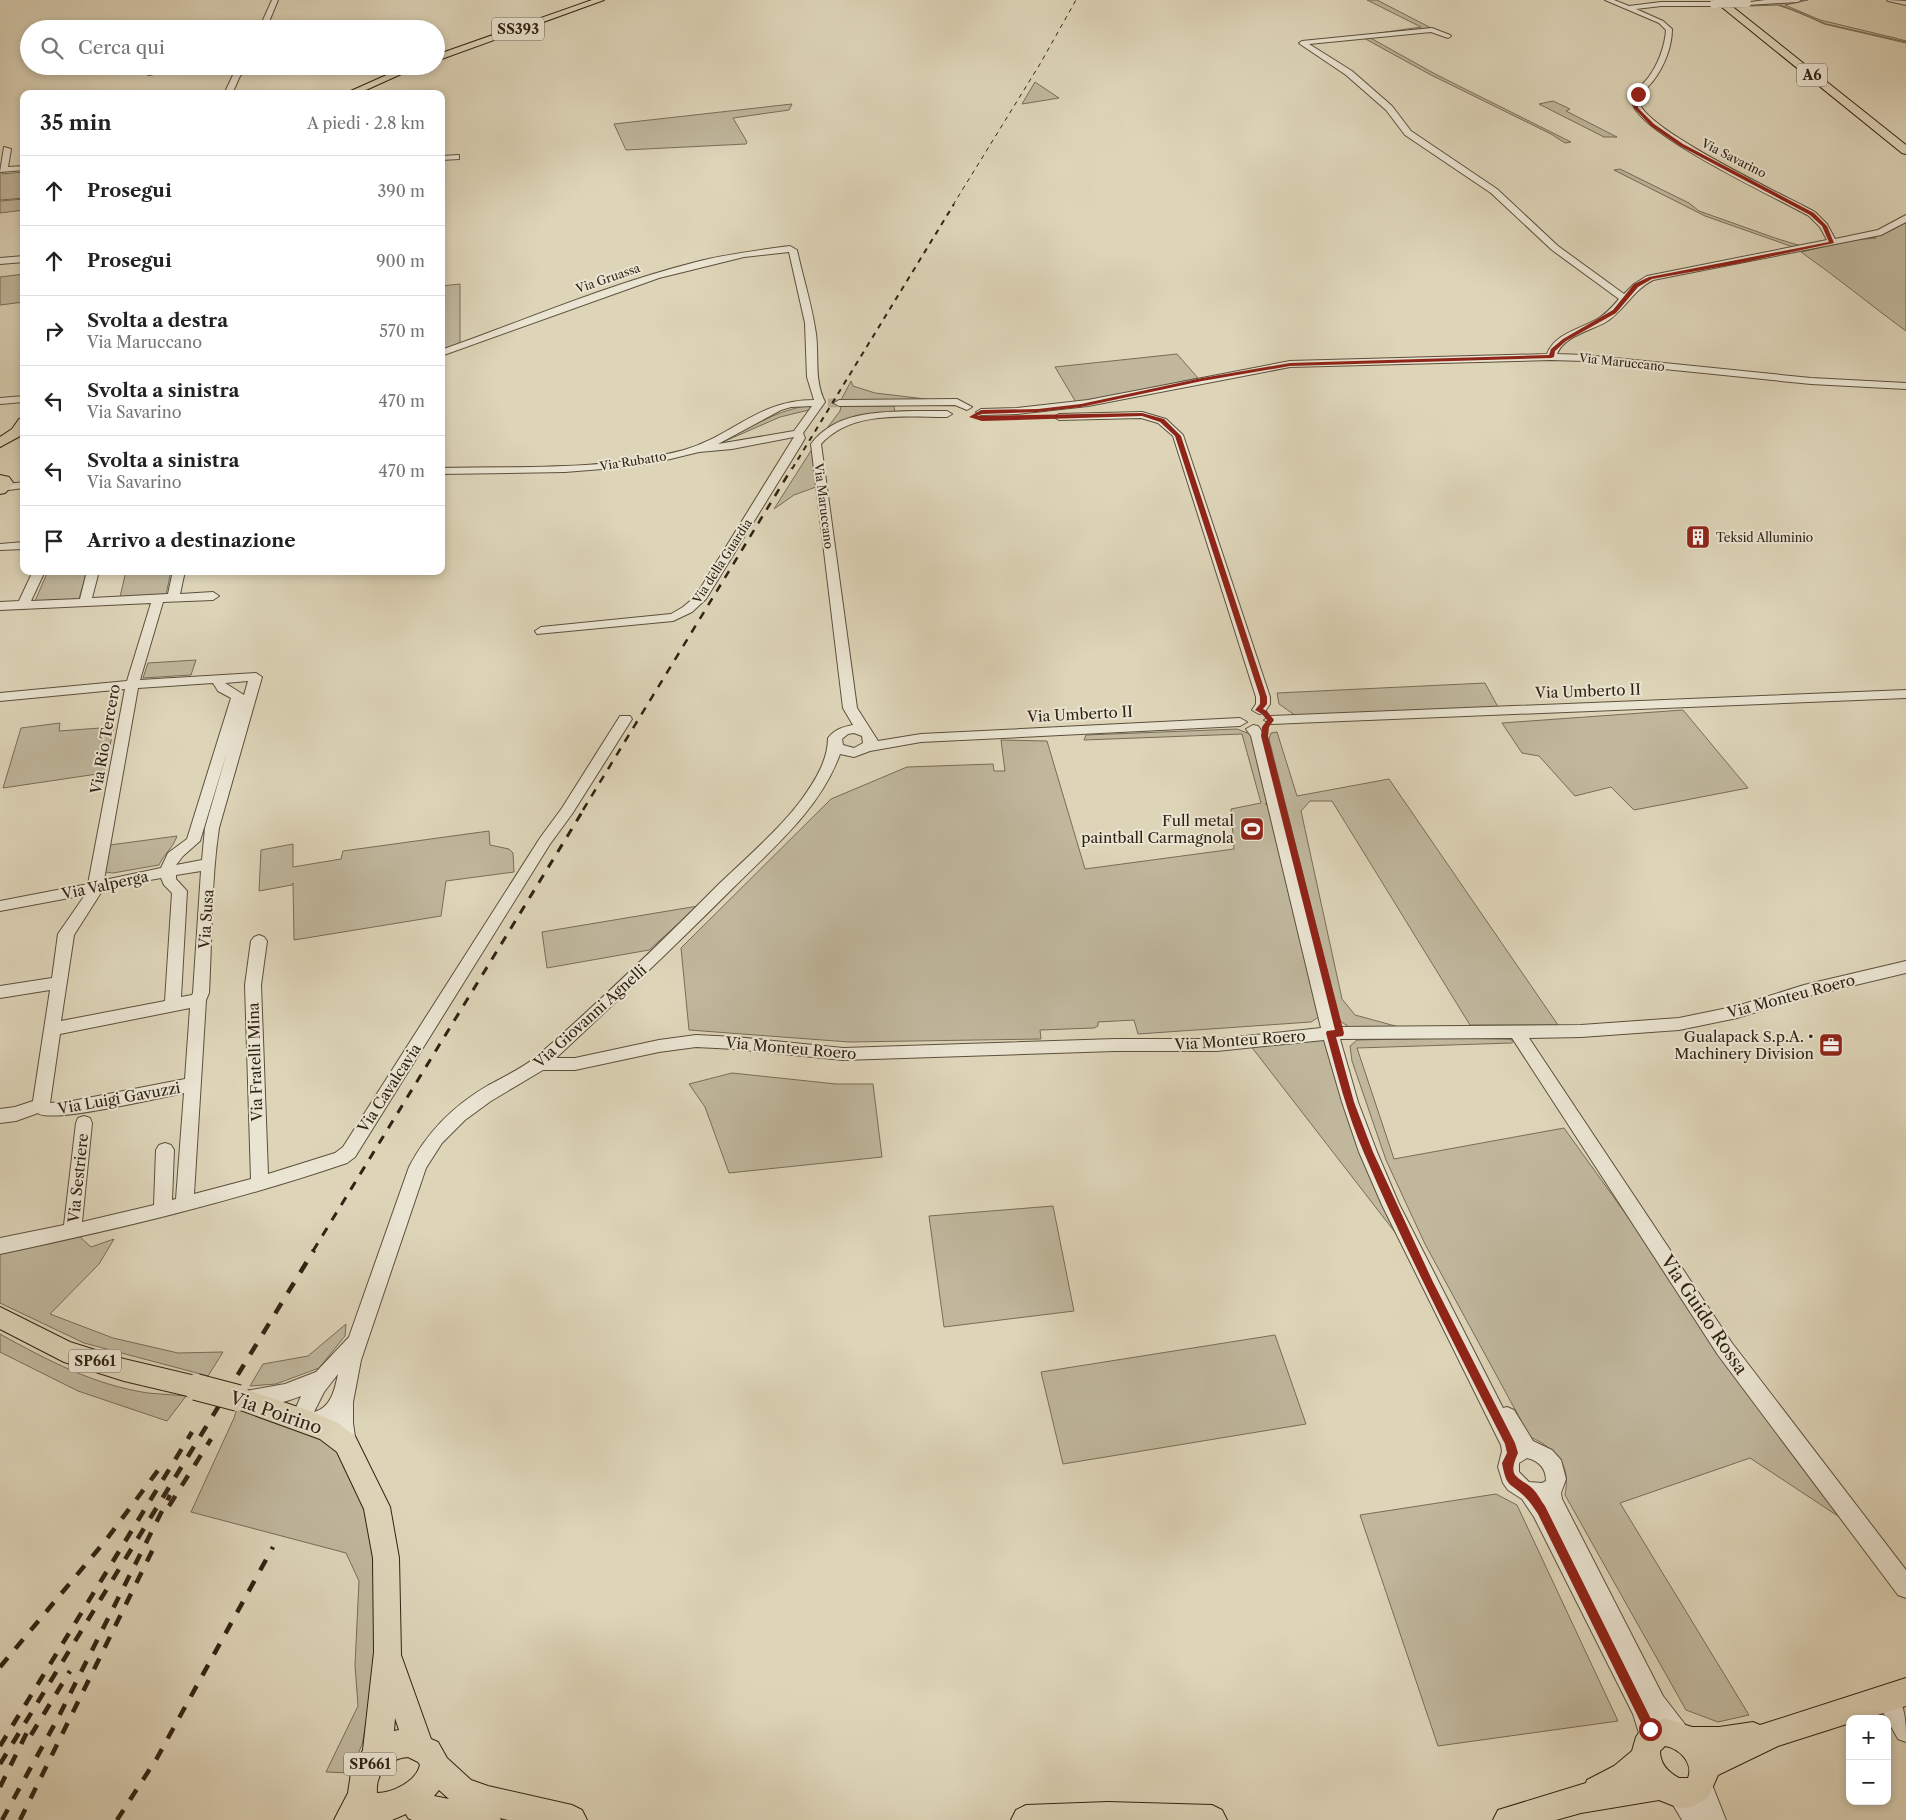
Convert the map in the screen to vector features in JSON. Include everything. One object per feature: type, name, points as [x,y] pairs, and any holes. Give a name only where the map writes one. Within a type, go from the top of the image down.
[{"type":"highway","name":"A6","points":[[1732,0],[1906,137]]},
{"type":"highway","name":"A6","points":[[1716,2],[1906,151]]},
{"type":"main road","name":"SS393","points":[[445,55],[600,0]]},
{"type":"main road","points":[[358,90],[394,75]]},
{"type":"main road","points":[[2,449],[20,433]]},
{"type":"main road","name":"Via Poirino","points":[[0,1317],[64,1350],[124,1370],[238,1398],[305,1420],[329,1431],[346,1444],[377,1507],[386,1558],[388,1652],[376,1756],[365,1774],[362,1795]]},
{"type":"main road","name":"Via Poirino","points":[[388,1652],[407,1713],[427,1756],[461,1790],[488,1801],[572,1820]]},
{"type":"main road","points":[[1581,1798],[1624,1776],[1664,1732],[1684,1738],[1719,1741],[1774,1733],[1896,1695]]},
{"type":"main road","points":[[1508,1820],[1581,1798],[1686,1782],[1774,1733]]},
{"type":"main road","points":[[1684,1738],[1696,1749],[1686,1782]]},
{"type":"main road","name":"SP661","points":[[362,1795],[370,1813],[388,1820],[399,1819],[418,1808],[432,1788],[427,1756],[410,1743],[387,1748],[376,1756]]},
{"type":"main road","points":[[1648,1748],[1651,1773],[1686,1782]]},
{"type":"main road","name":"SP661","points":[[349,1820],[362,1795]]},
{"type":"main road","points":[[418,1808],[486,1820]]},
{"type":"main road","points":[[1026,1820],[1108,1817],[1212,1820]]},
{"type":"street","points":[[266,20],[275,0]]},
{"type":"street","points":[[1608,0],[1628,8],[1661,4],[1747,3],[1798,0]]},
{"type":"street","points":[[1890,0],[1906,3]]},
{"type":"street","name":"Via Savarino","points":[[1628,8],[1661,22],[1667,27],[1669,32],[1666,49],[1659,64],[1636,99],[1636,108],[1641,115],[1682,145],[1812,214],[1824,226],[1832,242]]},
{"type":"street","points":[[1448,36],[1432,30],[1302,43],[1350,74],[1389,108],[1408,133],[1494,191],[1555,248],[1625,299]]},
{"type":"street","points":[[230,90],[237,75]]},
{"type":"street","points":[[6,149],[2,170],[20,168]]},
{"type":"street","points":[[445,158],[456,157]]},
{"type":"street","points":[[1551,357],[1553,350],[1564,340],[1608,316],[1636,286],[1650,278],[1736,263],[1881,232],[1906,218]]},
{"type":"street","name":"Via Gruassa","points":[[445,352],[663,272],[710,260],[790,249]]},
{"type":"street","name":"Via della Guardia","points":[[541,631],[673,616],[684,613],[700,599],[796,445],[800,438],[798,433],[820,402],[816,396],[813,382],[808,319],[793,250],[790,249]]},
{"type":"street","points":[[0,261],[20,259]]},
{"type":"street","name":"Via Maruccano","points":[[973,412],[1038,410],[1081,405],[1236,373],[1290,364],[1551,357],[1585,358],[1837,383],[1906,386]]},
{"type":"street","points":[[0,401],[20,399]]},
{"type":"street","points":[[839,403],[957,402],[982,419],[1142,414],[1162,421],[1169,426],[1178,436],[1263,697],[1263,704],[1259,710]]},
{"type":"street","name":"Via Rubatto","points":[[445,471],[590,468],[662,458],[696,449],[777,408],[795,404],[814,403]]},
{"type":"street","name":"Via Maruccano","points":[[864,741],[850,708],[816,444],[828,429],[856,418],[947,414]]},
{"type":"street","points":[[696,449],[723,448],[798,433]]},
{"type":"street","points":[[2,485],[20,483]]},
{"type":"street","points":[[0,546],[20,545]]},
{"type":"street","points":[[23,605],[37,575]]},
{"type":"street","points":[[85,603],[92,575]]},
{"type":"street","points":[[173,598],[178,575]]},
{"type":"street","points":[[0,606],[213,596]]},
{"type":"street","name":"Via Rio Tercero","points":[[28,1111],[53,1029],[66,934],[94,893],[132,684],[158,599]]},
{"type":"street","name":"Via Susa","points":[[0,697],[132,684],[256,677],[212,828],[202,992],[198,1000],[185,1204]]},
{"type":"street","points":[[168,872],[170,861],[176,852],[192,841],[238,696],[222,688],[219,679]]},
{"type":"street","name":"Via Umberto II","points":[[841,733],[854,729],[864,741],[1906,694]]},
{"type":"street","name":"Via Maruccano","points":[[836,746],[836,738],[841,733],[850,708]]},
{"type":"street","points":[[1257,724],[1265,712],[1259,710],[1245,711],[1241,714],[1257,724],[1264,736],[1350,1102],[1368,1152],[1429,1284],[1510,1443],[1520,1451],[1542,1454],[1554,1465],[1557,1479],[1551,1491],[1552,1500],[1655,1704],[1684,1738]]},
{"type":"street","name":"Via Cavalcavia","points":[[0,1246],[72,1232],[163,1210],[260,1184],[342,1158],[349,1152],[544,841],[567,811],[625,719]]},
{"type":"street","points":[[836,746],[847,752],[864,741]]},
{"type":"street","name":"Via Giovanni Agnelli","points":[[820,785],[864,741]]},
{"type":"street","name":"Via Giovanni Agnelli","points":[[345,1393],[357,1341],[418,1167],[428,1148],[448,1124],[478,1100],[523,1076],[540,1063],[670,943],[806,806],[830,767],[836,746]]},
{"type":"street","name":"Via Valperga","points":[[0,906],[95,888],[121,880],[210,864]]},
{"type":"street","name":"Via Susa","points":[[168,872],[169,881],[180,891],[173,1005]]},
{"type":"street","name":"Via Fratelli Mina","points":[[259,941],[253,984],[260,1184]]},
{"type":"street","name":"Via Monteu Roero","points":[[540,1063],[551,1065],[582,1063],[659,1046],[696,1041],[736,1043],[842,1054],[1115,1045],[1217,1045],[1335,1033],[1581,1031],[1679,1024],[1737,1012],[1804,991],[1906,967]]},
{"type":"street","points":[[0,992],[59,983]]},
{"type":"street","points":[[53,1029],[198,1000]]},
{"type":"street","name":"Via Guido Rossa","points":[[1517,1032],[1725,1349],[1906,1587]]},
{"type":"street","name":"Via Luigi Gavuzzi","points":[[28,1111],[68,1109],[194,1084]]},
{"type":"street","name":"Via Sestriere","points":[[72,1232],[84,1123]]},
{"type":"street","points":[[163,1210],[165,1150]]},
{"type":"street","points":[[345,1393],[330,1415],[322,1420],[305,1420],[309,1398],[321,1378],[357,1341]]},
{"type":"street","points":[[238,1398],[281,1395],[321,1378]]},
{"type":"street","points":[[345,1393],[342,1427],[346,1444]]},
{"type":"street","points":[[1520,1451],[1508,1463],[1510,1477],[1515,1484],[1529,1493],[1542,1510],[1650,1729],[1648,1748]]},
{"type":"street","points":[[1529,1493],[1544,1494],[1551,1491]]},
{"type":"street","points":[[1896,1695],[1906,1731]]},
{"type":"street","points":[[1686,1782],[1695,1820]]},
{"type":"street","points":[[1686,1782],[1714,1820]]},
{"type":"shaded area","points":[[1367,0],[1377,0],[1431,28],[1365,35],[1421,27]]},
{"type":"shaded area","points":[[1808,0],[1785,5],[1820,20],[1895,38],[1906,41],[1906,43],[1824,24],[1799,12],[1777,5],[1750,6],[1745,4]]},
{"type":"shaded area","points":[[1367,36],[1435,74],[1571,142],[1565,143],[1551,134],[1431,75],[1362,37]]},
{"type":"shaded area","points":[[1035,82],[1059,98],[1022,104]]},
{"type":"shaded area","points":[[1553,101],[1570,109],[1566,111],[1617,137],[1604,137],[1539,104]]},
{"type":"shaded area","points":[[792,104],[789,110],[733,118],[747,142],[746,144],[626,150],[614,124]]},
{"type":"shaded area","points":[[1620,169],[1689,203],[1699,211],[1805,247],[1796,248],[1705,216],[1614,170]]},
{"type":"shaded area","points":[[0,172],[3,172],[2,174],[20,172],[20,198],[0,200]]},
{"type":"shaded area","points":[[20,199],[20,210],[0,213],[0,201]]},
{"type":"shaded area","points":[[1906,221],[1906,331],[1801,252],[1853,240],[1876,238],[1870,237],[1894,229]]},
{"type":"shaded area","points":[[20,274],[20,302],[0,305],[0,277]]},
{"type":"shaded area","points":[[460,284],[460,346],[445,352],[445,286]]},
{"type":"shaded area","points":[[1177,354],[1198,378],[1077,404],[1055,367]]},
{"type":"shaded area","points":[[851,381],[853,386],[875,393],[934,400],[841,400]]},
{"type":"shaded area","points":[[814,405],[813,409],[780,417],[723,442],[725,445],[716,444],[775,415],[788,410]]},
{"type":"shaded area","points":[[841,406],[894,406],[895,413],[860,416],[828,427],[840,411]]},
{"type":"shaded area","points":[[812,449],[816,487],[794,495],[774,509]]},
{"type":"shaded area","points":[[46,575],[86,575],[79,599],[35,601]]},
{"type":"shaded area","points":[[125,575],[170,575],[166,595],[120,597]]},
{"type":"shaded area","points":[[196,660],[191,675],[143,678],[148,663]]},
{"type":"shaded area","points":[[1485,683],[1498,707],[1296,716],[1279,704],[1277,693]]},
{"type":"shaded area","points":[[1683,710],[1748,788],[1634,810],[1611,787],[1575,796],[1539,756],[1522,753],[1502,723]]},
{"type":"shaded area","points":[[60,723],[59,731],[114,727],[104,773],[3,788],[21,728]]},
{"type":"shaded area","points":[[1237,729],[1250,734],[1254,739],[1270,802],[1265,804],[1270,804],[1322,1015],[1311,1022],[1138,1034],[1134,1020],[1098,1022],[1098,1026],[1094,1028],[1040,1030],[1041,1039],[849,1042],[689,1030],[681,948],[831,799],[907,767],[993,764],[994,771],[1005,771],[1001,740],[1047,741],[1085,869],[1234,849],[1231,809],[1261,803],[1242,734],[1084,740],[1086,735]]},
{"type":"shaded area","points":[[1277,732],[1297,796],[1389,779],[1558,1025],[1470,1025],[1332,801],[1310,801],[1301,811],[1342,999],[1355,1015],[1399,1027],[1352,1029],[1340,1021],[1269,739],[1271,733]]},
{"type":"shaded area","points":[[489,831],[490,845],[509,849],[513,853],[514,872],[446,881],[441,916],[294,940],[293,883],[292,885],[259,891],[261,850],[293,844],[293,867],[341,859],[343,851]]},
{"type":"shaded area","points":[[177,836],[159,865],[113,873],[105,872],[110,845]]},
{"type":"shaded area","points":[[698,906],[649,950],[547,968],[542,932]]},
{"type":"shaded area","points":[[1509,1039],[1514,1041],[1512,1043],[1357,1048],[1394,1159],[1564,1128],[1847,1522],[1750,1458],[1620,1503],[1749,1715],[1718,1722],[1686,1710],[1565,1495],[1566,1477],[1562,1462],[1542,1443],[1530,1437],[1425,1244],[1386,1160],[1352,1061],[1350,1046],[1357,1040]]},
{"type":"shaded area","points":[[1326,1040],[1401,1240],[1250,1045]]},
{"type":"shaded area","points":[[732,1073],[836,1084],[873,1084],[882,1157],[729,1173],[705,1107],[689,1084]]},
{"type":"shaded area","points":[[1053,1206],[1074,1311],[944,1327],[929,1216]]},
{"type":"shaded area","points":[[79,1236],[91,1247],[114,1239],[99,1264],[50,1314],[113,1338],[178,1353],[223,1352],[208,1376],[84,1343],[0,1303],[0,1252]]},
{"type":"shaded area","points":[[346,1324],[345,1336],[319,1368],[276,1384],[250,1386],[263,1364],[308,1356]]},
{"type":"shaded area","points":[[0,1334],[53,1362],[90,1378],[148,1393],[186,1396],[167,1421],[78,1391],[0,1352]]},
{"type":"shaded area","points":[[1275,1335],[1306,1424],[1063,1464],[1041,1372]]},
{"type":"shaded area","points":[[238,1405],[333,1444],[373,1506],[379,1651],[362,1745],[349,1773],[326,1772],[358,1706],[355,1665],[359,1581],[346,1553],[191,1512],[234,1418]]},
{"type":"shaded area","points":[[1496,1494],[1517,1505],[1618,1721],[1438,1746],[1360,1515]]},
{"type":"waterway","points":[[1780,5],[1826,24],[1906,42]]},
{"type":"tunnel","points":[[814,403],[839,403]]},
{"type":"railway","points":[[953,205],[1040,64],[1076,0]]},
{"type":"railway","points":[[792,469],[954,204]]},
{"type":"railway","points":[[583,810],[792,468]]},
{"type":"railway","points":[[313,1251],[584,809]]},
{"type":"railway","points":[[0,1764],[314,1250]]},
{"type":"railway","points":[[0,1746],[192,1432]]},
{"type":"railway","points":[[169,1506],[211,1439]]},
{"type":"railway","points":[[0,1667],[106,1540],[165,1461]]},
{"type":"railway","points":[[2,1820],[58,1718],[170,1495]]},
{"type":"railway","points":[[20,1820],[155,1545]]},
{"type":"railway","points":[[117,1820],[157,1758],[273,1547]]},
{"type":"railway","points":[[31,1735],[70,1671]]},
{"type":"railway","points":[[0,1787],[30,1726]]},
{"type":"place","name":"Teksid Alluminio","points":[[1698,537]]},
{"type":"place","name":"Full metal paintball Carmagnola","points":[[1252,829]]},
{"type":"place","name":"Gualapack S.p.A. • Machinery Division","points":[[1831,1045]]},
{"type":"route","points":[[1638,94],[1635,104],[1636,108],[1653,125],[1682,145],[1812,214],[1824,226],[1832,242],[1642,281],[1630,291],[1614,312],[1564,340],[1553,350],[1551,357],[1421,362],[1290,364],[1202,379],[1081,405],[1038,410],[981,412],[972,417],[982,419],[1142,414],[1162,421],[1178,436],[1264,700],[1259,710],[1265,712],[1271,720],[1266,727],[1264,736],[1340,1033],[1330,1033],[1350,1102],[1368,1152],[1429,1284],[1510,1443],[1513,1453],[1508,1463],[1510,1477],[1515,1484],[1529,1493],[1542,1510],[1650,1729]]}]
